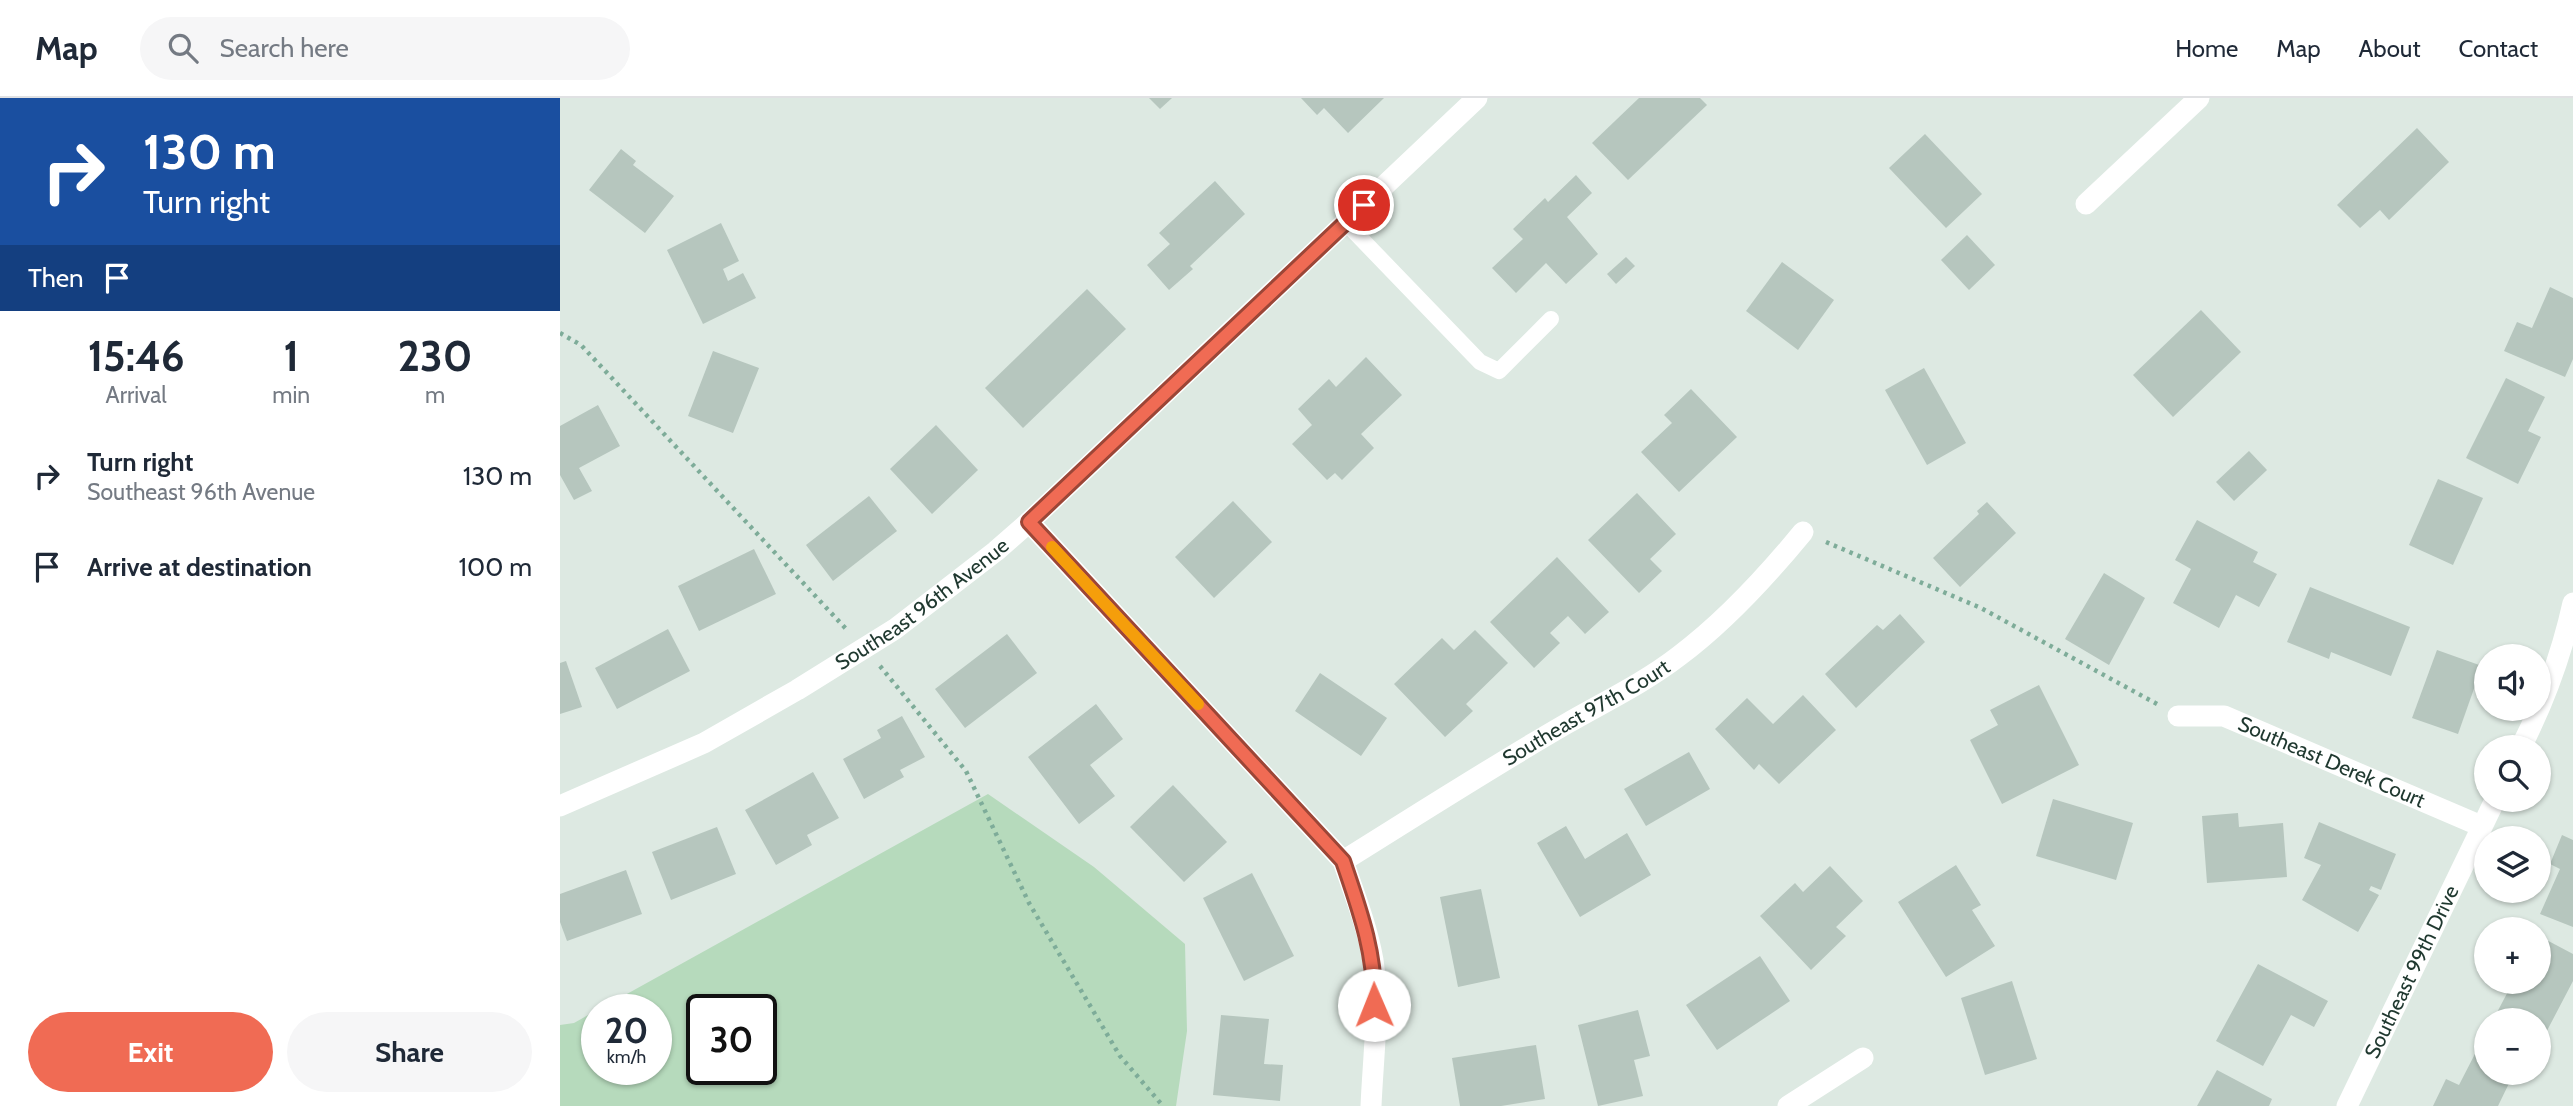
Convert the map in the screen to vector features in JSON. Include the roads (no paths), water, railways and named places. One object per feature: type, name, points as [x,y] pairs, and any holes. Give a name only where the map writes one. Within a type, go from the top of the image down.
[{"type":"street","name":"Southeast 96th Avenue","points":[[560,806],[704,743],[797,690],[895,629],[1029,522],[1477,98]]},
{"type":"street","points":[[2086,204],[2199,98]]},
{"type":"street","points":[[1029,522],[1343,861],[1373,959],[1375,985],[1371,1106]]},
{"type":"street","name":"Southeast 97th Court","points":[[1343,861],[1566,724],[1615,698],[1679,656],[1730,613],[1768,574],[1803,532]]},
{"type":"street","points":[[2527,735],[2537,716],[2567,629],[2573,603]]},
{"type":"street","name":"Southeast Derek Court","points":[[2178,716],[2224,716],[2480,826]]},
{"type":"street","name":"Southeast 99th Drive","points":[[2347,1106],[2474,844]]},
{"type":"street","points":[[1788,1106],[1863,1058]]},
{"type":"lane","points":[[1345,222],[1480,362],[1499,371],[1551,319]]}]
